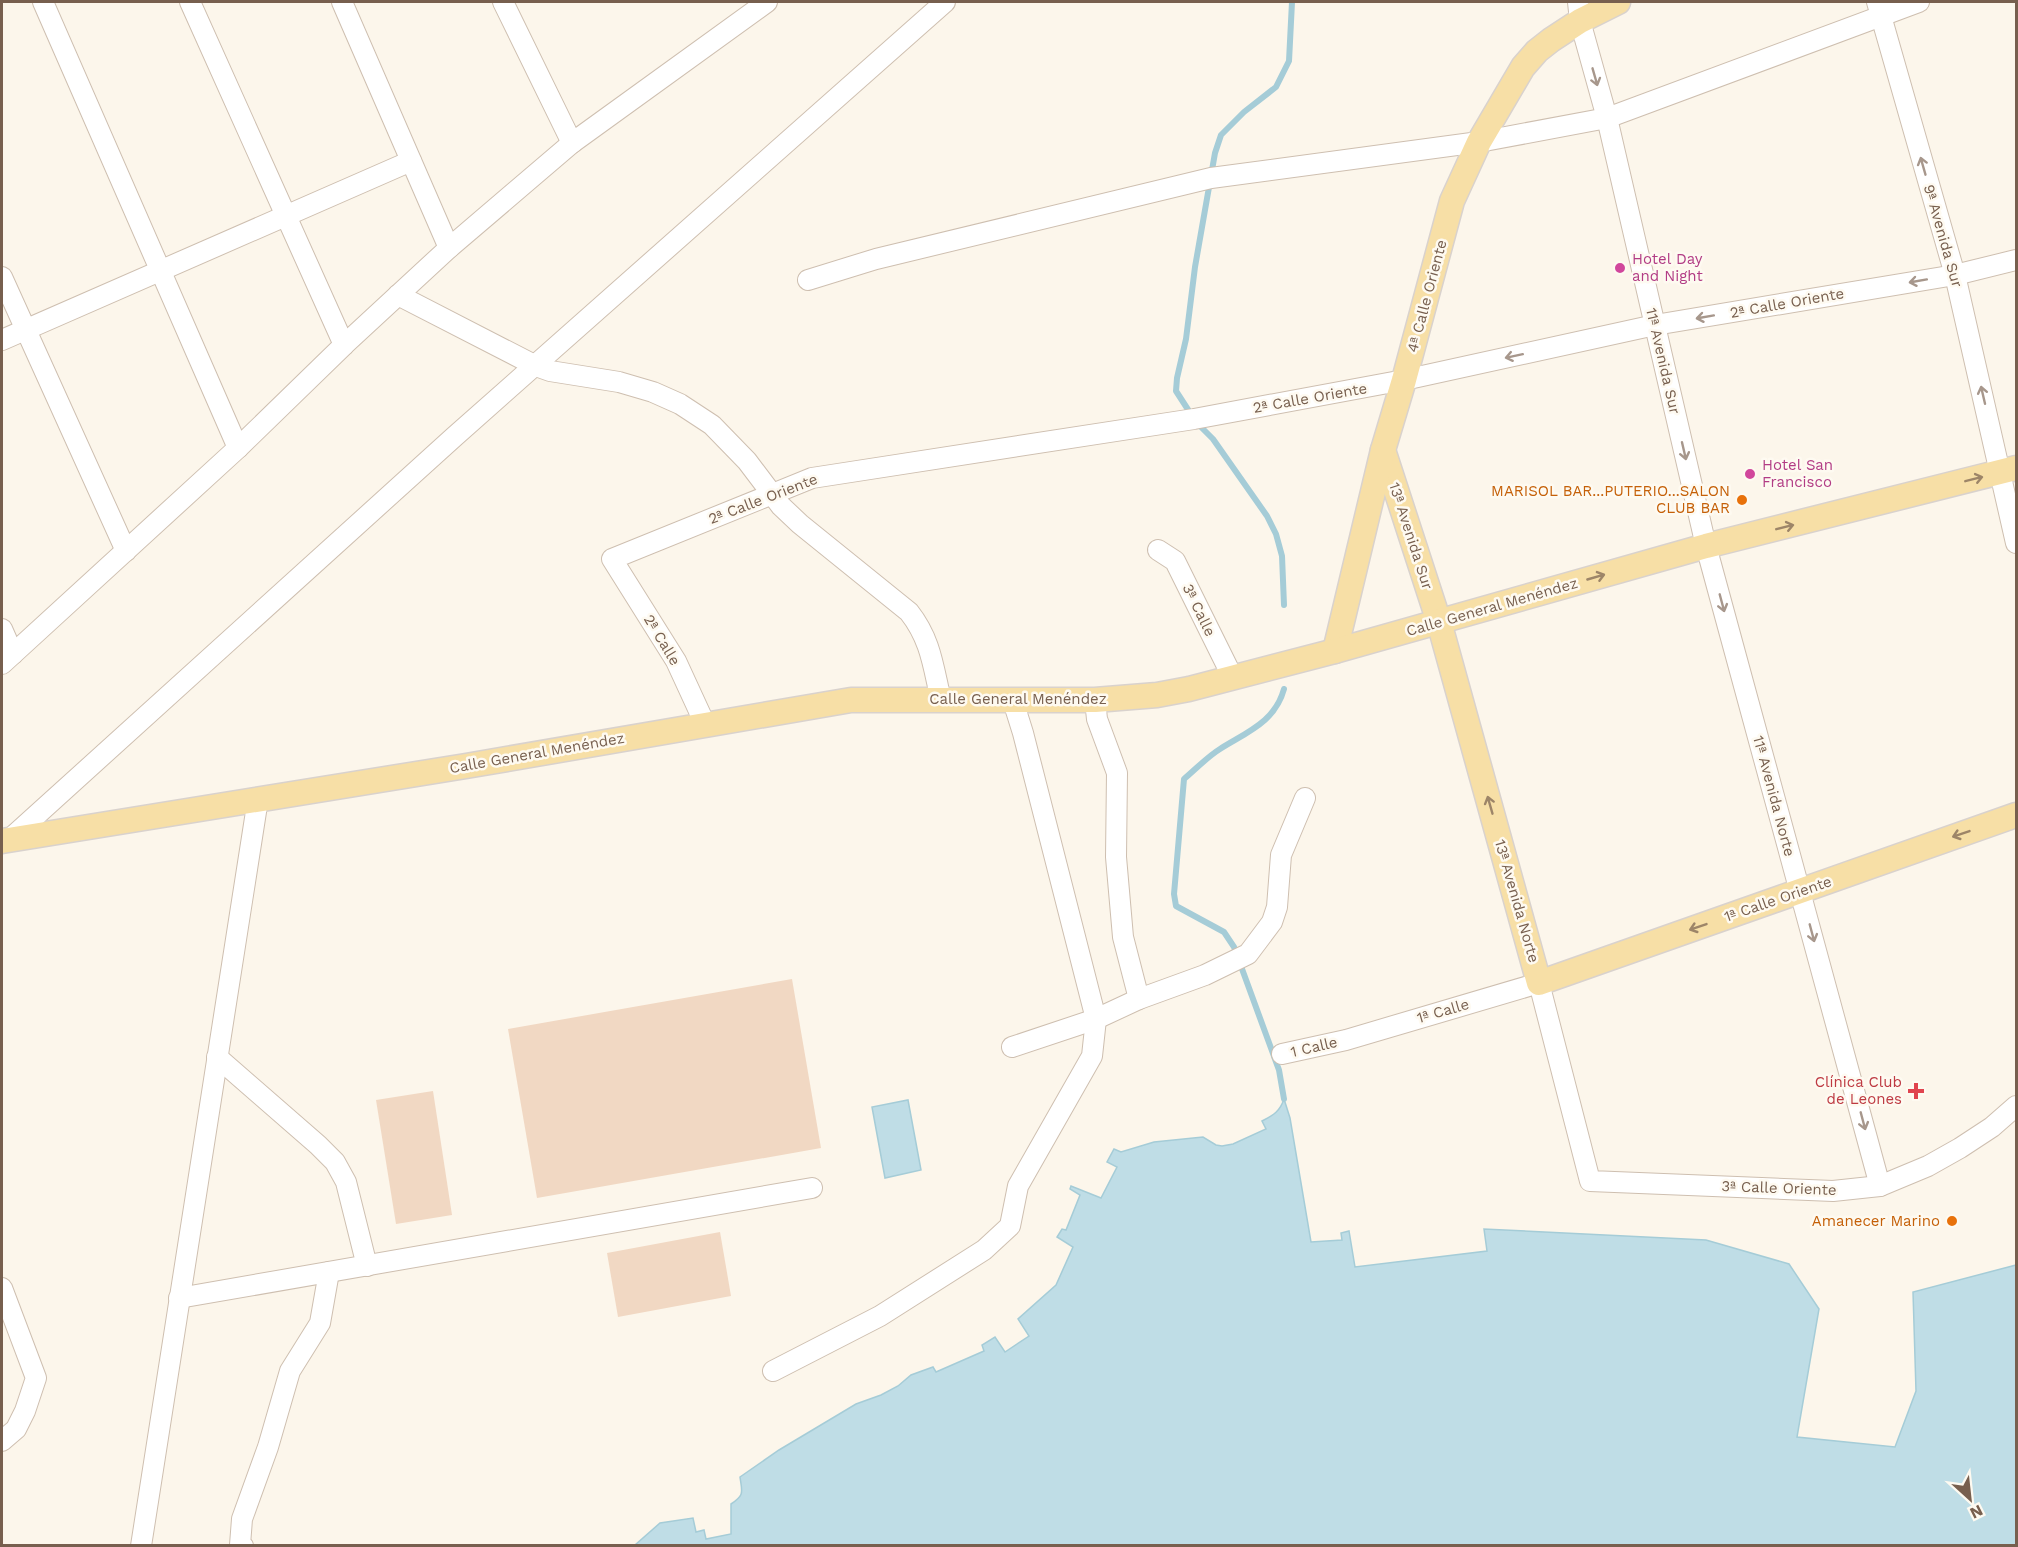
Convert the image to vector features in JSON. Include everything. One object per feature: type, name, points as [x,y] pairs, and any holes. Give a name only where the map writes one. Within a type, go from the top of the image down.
[{"type":"main road","name":"4ª Calle Oriente","points":[[1335,651],[1383,450],[1452,201],[1479,142],[1523,67],[1579,11],[1618,2]]},
{"type":"main road","name":"13ª Avenida Sur","points":[[1383,450],[1439,622]]},
{"type":"main road","name":"Calle General Menéndez","points":[[6,840],[466,766],[851,700],[1095,700],[1157,695],[1335,651],[1706,546],[2009,470]]},
{"type":"main road","name":"13ª Avenida Norte","points":[[1439,622],[1539,983]]},
{"type":"main road","name":"1ª Calle Oriente","points":[[1539,983],[2016,815]]},
{"type":"street","points":[[43,2],[238,448]]},
{"type":"street","points":[[190,2],[344,345]]},
{"type":"street","points":[[342,2],[449,248]]},
{"type":"street","points":[[503,2],[572,143]]},
{"type":"street","points":[[7,659],[238,448],[344,345],[449,248],[572,143],[767,2]]},
{"type":"street","points":[[6,840],[454,437],[945,2]]},
{"type":"street","points":[[808,280],[876,259],[1211,178],[1479,142],[1607,118],[1878,9],[1919,2]]},
{"type":"street","name":"9ª Avenida Sur","points":[[1878,9],[2009,470],[2016,543]]},
{"type":"street","name":"11ª Avenida Sur","points":[[1579,11],[1607,118],[1706,546]]},
{"type":"street","points":[[2,340],[411,161]]},
{"type":"street","name":"2ª Calle Oriente","points":[[612,559],[812,478],[1194,419],[1404,380],[1655,325],[1954,275],[2016,260]]},
{"type":"street","points":[[2,277],[126,551]]},
{"type":"street","points":[[398,295],[536,366],[550,371],[619,382],[653,392],[680,404],[712,425],[747,461],[780,506],[800,525],[909,612],[925,637],[941,700]]},
{"type":"street","name":"11ª Avenida Norte","points":[[1706,546],[1880,1186]]},
{"type":"street","name":"3ª Calle","points":[[1158,550],[1175,561],[1233,678]]},
{"type":"street","name":"2ª Calle","points":[[612,559],[676,660],[705,724]]},
{"type":"street","points":[[2,629],[7,659]]},
{"type":"street","points":[[773,1371],[880,1316],[984,1250],[1010,1226],[1018,1186],[1092,1056],[1096,1019],[1013,700]]},
{"type":"street","points":[[1095,700],[1097,719],[1117,772],[1116,857],[1123,937],[1139,999]]},
{"type":"street","points":[[1012,1047],[1096,1019],[1139,999],[1205,975],[1248,954],[1272,922],[1277,907],[1281,855],[1305,798]]},
{"type":"street","points":[[141,1545],[258,799]]},
{"type":"street","name":"1ª Calle","points":[[1346,1040],[1539,983]]},
{"type":"street","name":"13ª Avenida Norte","points":[[1539,983],[1590,1181]]},
{"type":"street","name":"1 Calle","points":[[1282,1054],[1346,1040]]},
{"type":"street","points":[[217,1057],[318,1144],[335,1162],[346,1182],[367,1266]]},
{"type":"street","name":"3ª Calle Oriente","points":[[1590,1181],[1833,1191],[1880,1186],[1928,1166],[1960,1148],[1992,1127],[2016,1106]]},
{"type":"street","points":[[179,1298],[812,1188]]},
{"type":"street","points":[[243,1545],[240,1545],[242,1519],[268,1447],[290,1371],[320,1323],[329,1272]]},
{"type":"street","points":[[2,1288],[36,1378],[25,1411],[16,1429],[2,1441]]},
{"type":"water","points":[[1284,1099],[1290,1118],[1311,1242],[1342,1240],[1341,1233],[1349,1231],[1355,1267],[1487,1251],[1484,1229],[1706,1240],[1789,1264],[1819,1309],[1797,1437],[1895,1447],[1916,1391],[1913,1292],[2016,1265],[2016,1545],[635,1545],[660,1523],[693,1518],[696,1532],[704,1530],[706,1539],[731,1534],[731,1504],[742,1493],[740,1477],[779,1450],[856,1404],[898,1386],[911,1375],[933,1367],[936,1372],[984,1351],[982,1345],[995,1337],[1005,1352],[1029,1336],[1018,1319],[1056,1285],[1073,1247],[1057,1237],[1062,1229],[1066,1230],[1080,1195],[1070,1189],[1071,1186],[1101,1198],[1117,1167],[1107,1162],[1114,1149],[1121,1152],[1154,1142],[1203,1137],[1216,1145],[1233,1144],[1266,1129],[1262,1121],[1281,1107]]},
{"type":"water","points":[[908,1100],[921,1170],[885,1178],[872,1107]]},
{"type":"building","points":[[792,979],[821,1148],[537,1198],[508,1029]]},
{"type":"building","points":[[433,1091],[452,1215],[396,1224],[376,1100]]},
{"type":"building","points":[[720,1232],[731,1296],[618,1317],[607,1253]]},
{"type":"waterway","points":[[1284,605],[1282,556],[1276,534],[1267,516],[1213,439],[1196,422],[1176,391],[1215,153],[1221,135],[1244,112],[1276,87],[1289,61],[1292,2]]},
{"type":"waterway","points":[[1284,689],[1280,700],[1267,718],[1215,752],[1184,779],[1174,894],[1176,906],[1224,932],[1234,947],[1279,1070],[1284,1099]]},
{"type":"place","name":"Hotel Day and Night","points":[[1620,268]]},
{"type":"place","name":"Hotel San Francisco","points":[[1750,474]]},
{"type":"place","name":"MARISOL BAR...PUTERIO...SALON CLUB BAR","points":[[1742,500]]},
{"type":"place","name":"Clínica Club de Leones","points":[[1916,1091]]},
{"type":"place","name":"Amanecer Marino","points":[[1952,1221]]}]
